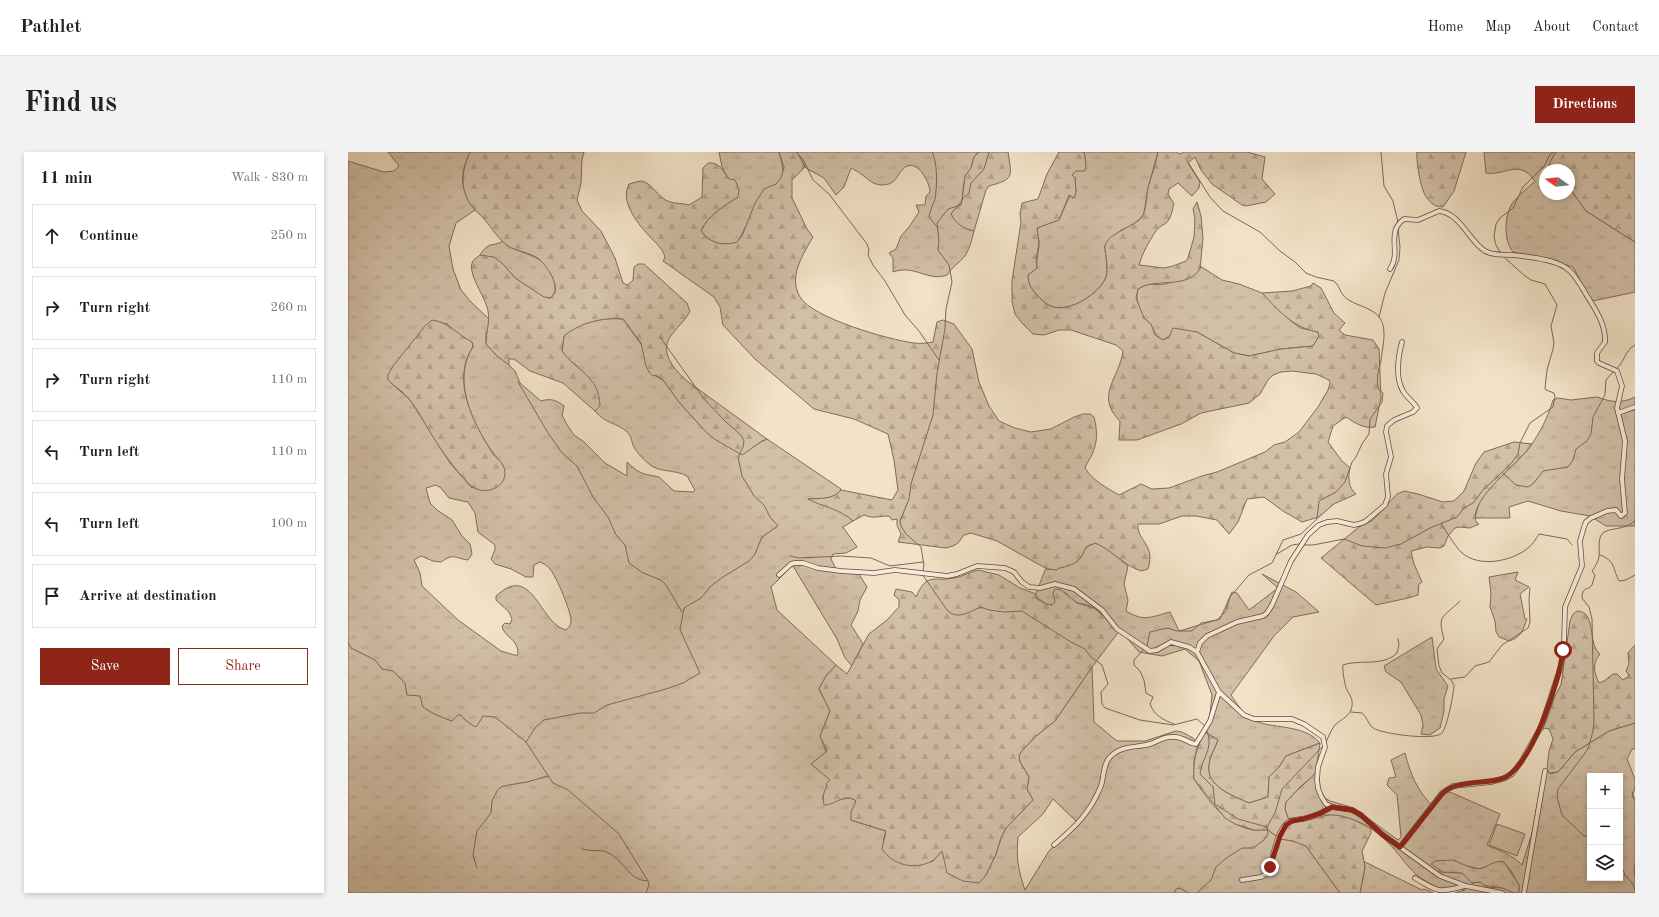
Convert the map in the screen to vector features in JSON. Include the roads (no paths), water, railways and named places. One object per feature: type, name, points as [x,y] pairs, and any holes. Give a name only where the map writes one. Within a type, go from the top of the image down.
[{"type":"street","points":[[1390,269],[1393,265],[1395,255],[1394,235],[1396,227],[1404,218],[1418,220],[1439,211],[1452,217],[1478,245],[1487,252],[1537,258],[1564,266],[1576,278],[1600,320],[1605,342],[1597,353],[1596,358],[1599,363],[1615,369],[1618,373],[1622,388],[1617,405],[1625,441],[1622,479],[1622,501],[1625,513],[1621,516],[1616,510],[1607,511],[1591,518],[1586,522],[1584,527],[1580,541],[1582,566],[1565,608],[1562,661],[1541,727],[1521,762],[1512,774],[1499,780],[1457,785],[1448,788],[1400,847]]},
{"type":"street","points":[[1197,652],[1200,643],[1207,636],[1237,622],[1263,616],[1268,613],[1291,560],[1308,535],[1319,525],[1337,521],[1354,525],[1362,523],[1386,503],[1388,491],[1385,477],[1391,457],[1386,432],[1387,426],[1394,420],[1413,412],[1417,408],[1403,390],[1399,380],[1402,342]]},
{"type":"street","points":[[1618,413],[1635,407]]},
{"type":"street","points":[[779,575],[791,564],[795,563],[841,571],[874,573],[895,570],[947,576],[957,574],[977,566],[1005,568],[1014,572],[1022,582],[1029,587],[1040,588],[1054,584],[1074,589],[1102,610],[1117,629],[1150,651],[1157,650],[1171,642],[1189,647],[1197,652],[1219,692],[1228,702],[1249,717],[1292,719],[1304,724],[1323,737],[1325,747],[1317,773],[1318,788],[1323,800],[1332,807],[1352,810],[1361,815],[1383,835],[1434,873],[1466,886],[1502,893]]},
{"type":"street","points":[[1054,845],[1080,822],[1085,815],[1100,786],[1106,764],[1110,757],[1122,748],[1150,744],[1168,737],[1181,737],[1193,744],[1196,744],[1210,721],[1219,692]]},
{"type":"street","points":[[1524,893],[1545,771]]},
{"type":"street","points":[[1242,880],[1261,876],[1267,873],[1280,836],[1286,825],[1292,821],[1321,813],[1332,807]]},
{"type":"street","points":[[1415,878],[1433,889],[1441,891],[1466,886]]},
{"type":"waterway","points":[[796,152],[803,159],[813,180],[829,194],[867,244],[869,250],[868,255],[873,265],[885,281],[905,315],[919,331],[939,360]]},
{"type":"waterway","points":[[932,152],[936,168],[936,188],[935,199],[929,217],[937,227]]},
{"type":"waterway","points":[[923,571],[924,565],[921,547],[906,534],[900,521],[909,499],[911,484],[933,415],[937,373],[945,329],[946,309],[952,282],[949,265],[938,250],[939,241],[937,223],[948,209],[961,205],[962,199],[969,193],[971,183],[984,169],[989,152]]},
{"type":"waterway","points":[[1381,152],[1384,186],[1393,201],[1398,222]]},
{"type":"waterway","points":[[1500,252],[1494,237],[1496,224],[1500,218],[1513,208],[1523,187],[1545,165],[1550,154],[1554,152]]},
{"type":"waterway","points":[[1147,646],[1150,632],[1167,628],[1177,631],[1192,631],[1201,623],[1217,620],[1226,611],[1230,597],[1249,575],[1272,563],[1283,540],[1301,534],[1317,519],[1319,501],[1336,492],[1345,482],[1352,462],[1369,434],[1370,419],[1382,402],[1383,393],[1379,390],[1377,378],[1384,340],[1383,326],[1378,315],[1369,309],[1347,299],[1334,281],[1306,273],[1260,232],[1223,211],[1210,197],[1186,159]]},
{"type":"waterway","points":[[1379,317],[1385,293],[1399,260],[1400,247],[1398,229]]},
{"type":"waterway","points":[[1304,545],[1313,545],[1344,539],[1362,546],[1385,548],[1401,544],[1430,528],[1457,517],[1464,508],[1473,503],[1483,490],[1510,465],[1518,454],[1520,443],[1530,423],[1553,407],[1555,397],[1554,393],[1546,390],[1545,388],[1547,370],[1554,343],[1551,326],[1557,305],[1545,284],[1531,280],[1505,258]]},
{"type":"waterway","points":[[526,742],[535,728],[544,720],[580,713],[594,713],[607,705],[683,683],[700,673],[680,630],[684,608],[701,598],[711,586],[723,577],[749,561],[755,554],[762,537],[778,526],[770,517],[764,505],[754,496],[742,476],[738,457],[744,441],[741,435],[704,399],[660,337]]},
{"type":"waterway","points":[[1617,368],[1629,350],[1635,345]]},
{"type":"waterway","points":[[1503,473],[1516,485],[1528,487],[1533,484],[1543,471],[1568,467],[1573,460],[1576,449],[1587,441],[1591,434],[1593,417],[1605,395],[1606,380],[1613,372]]},
{"type":"waterway","points":[[518,382],[548,433],[562,453],[577,466],[593,497],[608,517],[616,535],[625,545],[629,563],[643,573],[661,580],[666,585],[682,612]]},
{"type":"waterway","points":[[1587,836],[1584,836],[1562,815],[1557,797],[1558,789],[1588,749],[1593,731],[1592,619],[1589,607],[1582,598],[1582,594],[1584,590],[1592,585],[1595,575],[1592,571],[1599,559],[1599,541],[1601,535],[1606,531],[1626,526],[1635,521]]},
{"type":"waterway","points":[[1441,524],[1461,552],[1476,560],[1494,561],[1513,557],[1530,546],[1539,534],[1567,539],[1572,545]]},
{"type":"waterway","points":[[1277,554],[1292,545],[1299,544]]},
{"type":"waterway","points":[[1600,555],[1611,562],[1619,581],[1626,580],[1635,575]]},
{"type":"waterway","points":[[790,556],[799,558],[841,556],[871,558],[890,566],[923,562]]},
{"type":"waterway","points":[[922,574],[947,610],[955,615],[964,614],[981,607],[989,610],[1004,612],[1022,611],[1071,642],[1085,649],[1091,657],[1102,665],[1108,684],[1101,692],[1102,704],[1105,708],[1140,720],[1173,725],[1197,719],[1205,726]]},
{"type":"waterway","points":[[1451,679],[1465,677],[1475,666],[1489,662],[1502,645],[1528,628],[1530,622],[1530,588]]},
{"type":"waterway","points":[[1351,712],[1362,713],[1370,725],[1378,730],[1419,737],[1442,733],[1452,702],[1454,685],[1451,680],[1442,673],[1439,666],[1437,649],[1444,639],[1441,625],[1443,617],[1460,601]]},
{"type":"waterway","points":[[1326,742],[1331,731],[1337,723],[1348,715],[1352,707],[1352,699],[1346,688],[1343,665],[1385,660],[1397,653],[1399,645],[1398,639]]},
{"type":"waterway","points":[[348,642],[351,648],[375,660],[382,669],[393,671],[405,683],[407,695],[420,696],[423,707],[430,711],[452,721],[458,715],[461,715],[475,727],[483,716],[495,717],[526,742],[553,783],[568,790],[619,834],[648,881],[649,885],[646,893]]},
{"type":"waterway","points":[[1145,648],[1134,660],[1134,665],[1140,671],[1144,680],[1146,693],[1153,697],[1150,704],[1156,714],[1174,724]]},
{"type":"waterway","points":[[1206,729],[1209,747],[1200,774],[1213,787],[1215,804],[1238,819],[1267,827]]},
{"type":"waterway","points":[[1197,893],[1211,880],[1216,867],[1225,859],[1242,848],[1253,848],[1264,840],[1268,834],[1267,827],[1275,813],[1282,789],[1323,746]]},
{"type":"waterway","points":[[477,868],[473,855],[477,831],[491,813],[492,801],[497,791],[501,787],[548,776]]},
{"type":"waterway","points":[[1632,792],[1635,801]]},
{"type":"waterway","points":[[582,849],[604,851],[616,858],[636,878],[647,881]]},
{"type":"waterway","points":[[1635,864],[1635,876]]},
{"type":"waterway","points":[[1623,870],[1635,889]]},
{"type":"waterway","points":[[1174,893],[1176,889],[1179,888],[1189,893]]}]
